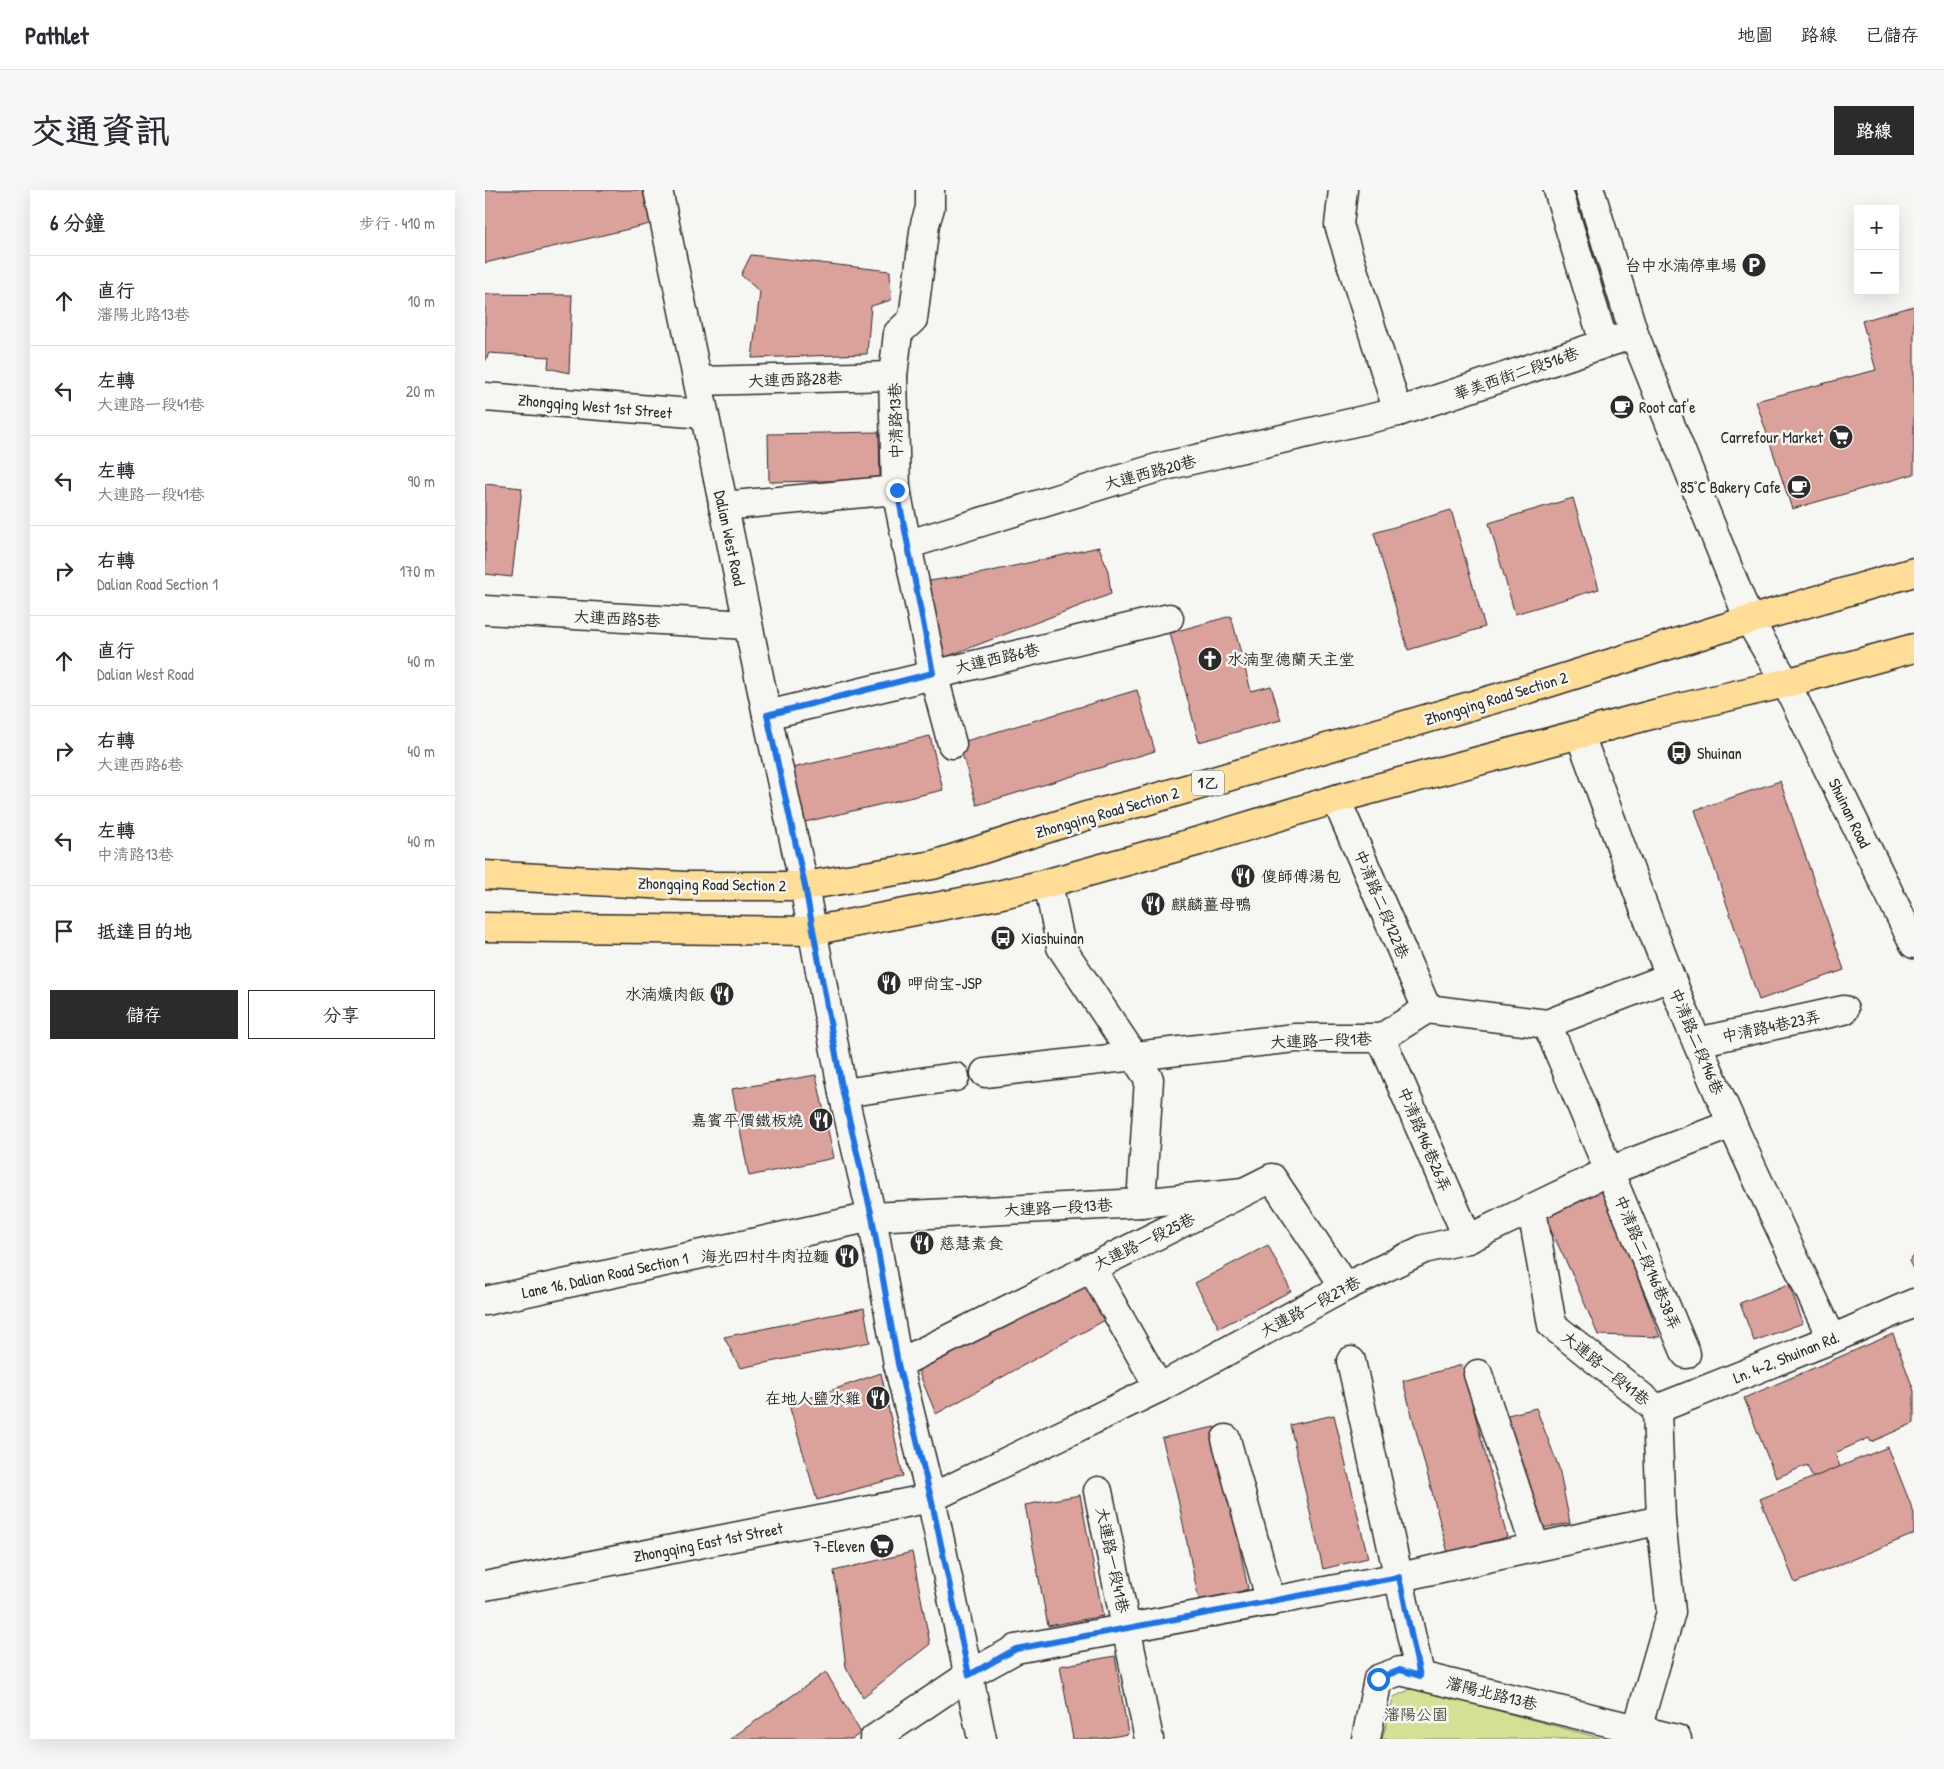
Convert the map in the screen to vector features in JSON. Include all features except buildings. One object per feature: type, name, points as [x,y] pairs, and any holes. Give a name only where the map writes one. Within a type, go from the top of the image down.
[{"type":"main road","name":"Zhongqing Road Section 2","points":[[485,876],[685,886],[805,886],[933,865],[1086,816],[1142,802],[1535,688],[1749,620],[1914,572]]},
{"type":"main road","points":[[485,927],[811,931],[1048,883],[1199,842],[1336,799],[1658,713],[1786,683],[1914,648]]},
{"type":"street","name":"Dalian West Road","points":[[658,190],[767,715],[805,886],[811,931],[843,1093],[872,1217],[898,1364],[931,1498],[982,1739]]},
{"type":"street","name":"中清路13巷","points":[[930,190],[930,208],[925,224],[913,320],[898,333],[893,376],[897,490],[933,673],[952,744]]},
{"type":"street","points":[[1343,190],[1339,225],[1398,412]]},
{"type":"street","points":[[1558,190],[1604,343]]},
{"type":"street","name":"Shuinan Road","points":[[1590,190],[1633,334],[1749,620],[1786,683],[1914,944]]},
{"type":"street","name":"華美西街二段516巷","points":[[1398,412],[1633,334]]},
{"type":"street","name":"大連西路28巷","points":[[698,382],[893,376]]},
{"type":"street","name":"Zhongqing West 1st Street","points":[[485,397],[704,414]]},
{"type":"street","name":"大連西路20巷","points":[[907,545],[1157,468],[1398,412]]},
{"type":"street","points":[[723,506],[897,490]]},
{"type":"street","name":"大連西路5巷","points":[[485,610],[748,625]]},
{"type":"street","name":"大連西路6巷","points":[[767,715],[933,673],[1169,618]]},
{"type":"street","name":"中清路二段146巷","points":[[1580,735],[1670,977],[1731,1124],[1832,1339]]},
{"type":"street","name":"中清路二段122巷","points":[[1336,799],[1427,1009]]},
{"type":"street","points":[[1048,883],[1061,947],[1132,1057],[1149,1079],[1141,1203]]},
{"type":"street","points":[[1427,1009],[1547,1024],[1670,977]]},
{"type":"street","name":"大連路一段1巷","points":[[985,1073],[1295,1038],[1381,1038],[1427,1009]]},
{"type":"street","name":"中清路4巷23弄","points":[[1697,1042],[1844,1010]]},
{"type":"street","name":"中清路二段146巷38弄","points":[[1547,1024],[1686,1354]]},
{"type":"street","name":"中清路146巷26弄","points":[[1381,1038],[1468,1239]]},
{"type":"street","points":[[843,1093],[955,1077]]},
{"type":"street","points":[[1468,1239],[1532,1210],[1609,1171],[1731,1124]]},
{"type":"street","name":"大連路一段25巷","points":[[898,1364],[1272,1178],[1345,1287]]},
{"type":"street","name":"大連路一段13巷","points":[[872,1217],[1141,1203],[1243,1192]]},
{"type":"street","name":"大連路一段41巷","points":[[874,1739],[969,1675],[1016,1649],[1399,1577],[1661,1520],[1657,1409],[1552,1325],[1532,1210]]},
{"type":"street","name":"Lane 16, Dalian Road Section 1","points":[[485,1301],[872,1217]]},
{"type":"street","name":"大連路一段27巷","points":[[931,1498],[1159,1388],[1345,1287],[1423,1249],[1468,1239]]},
{"type":"street","points":[[1091,1267],[1159,1388]]},
{"type":"street","name":"Ln. 4-2, Shuinan Rd.","points":[[1657,1409],[1832,1339],[1914,1303]]},
{"type":"street","points":[[1351,1361],[1420,1676]]},
{"type":"street","points":[[1478,1374],[1535,1547]]},
{"type":"street","points":[[1226,1438],[1271,1602]]},
{"type":"street","name":"大連路一段41巷","points":[[1098,1491],[1128,1629]]},
{"type":"street","name":"Zhongqing East 1st Street","points":[[485,1586],[931,1498]]},
{"type":"street","points":[[1637,1729],[1671,1612],[1661,1520]]},
{"type":"street","points":[[1128,1629],[1149,1739]]},
{"type":"street","name":"瀋陽北路13巷","points":[[1366,1739],[1378,1679],[1400,1670],[1677,1739]]},
{"type":"green space","name":"瀋陽公園","points":[[1413,1688],[1604,1739],[1382,1739],[1394,1697]]},
{"type":"place","name":"台中水湳停車場","points":[[1754,265]]},
{"type":"place","name":"Root caf'e","points":[[1622,407]]},
{"type":"place","name":"Carrefour Market","points":[[1841,437]]},
{"type":"place","name":"85°C Bakery Cafe","points":[[1799,487]]},
{"type":"place","name":"水湳聖德蘭天主堂","points":[[1210,659]]},
{"type":"place","name":"Shuinan","points":[[1679,753]]},
{"type":"place","name":"傻師傅湯包","points":[[1243,876]]},
{"type":"place","name":"麒麟薑母鴨","points":[[1153,904]]},
{"type":"place","name":"Xiashuinan","points":[[1003,938]]},
{"type":"place","name":"呷尚宝-JSP","points":[[889,983]]},
{"type":"place","name":"水湳爌肉飯","points":[[722,994]]},
{"type":"place","name":"嘉賓平價鐵板燒","points":[[821,1120]]},
{"type":"place","name":"慈慧素食","points":[[922,1243]]},
{"type":"place","name":"海光四村牛肉拉麵","points":[[847,1256]]},
{"type":"place","name":"在地人鹽水雞","points":[[878,1398]]},
{"type":"place","name":"7-Eleven","points":[[882,1546]]},
{"type":"route","points":[[897,490],[933,673],[767,715],[805,886],[811,931],[843,1093],[872,1217],[898,1364],[931,1498],[969,1675],[1016,1649],[1399,1577],[1420,1676],[1400,1670],[1378,1679]]}]
